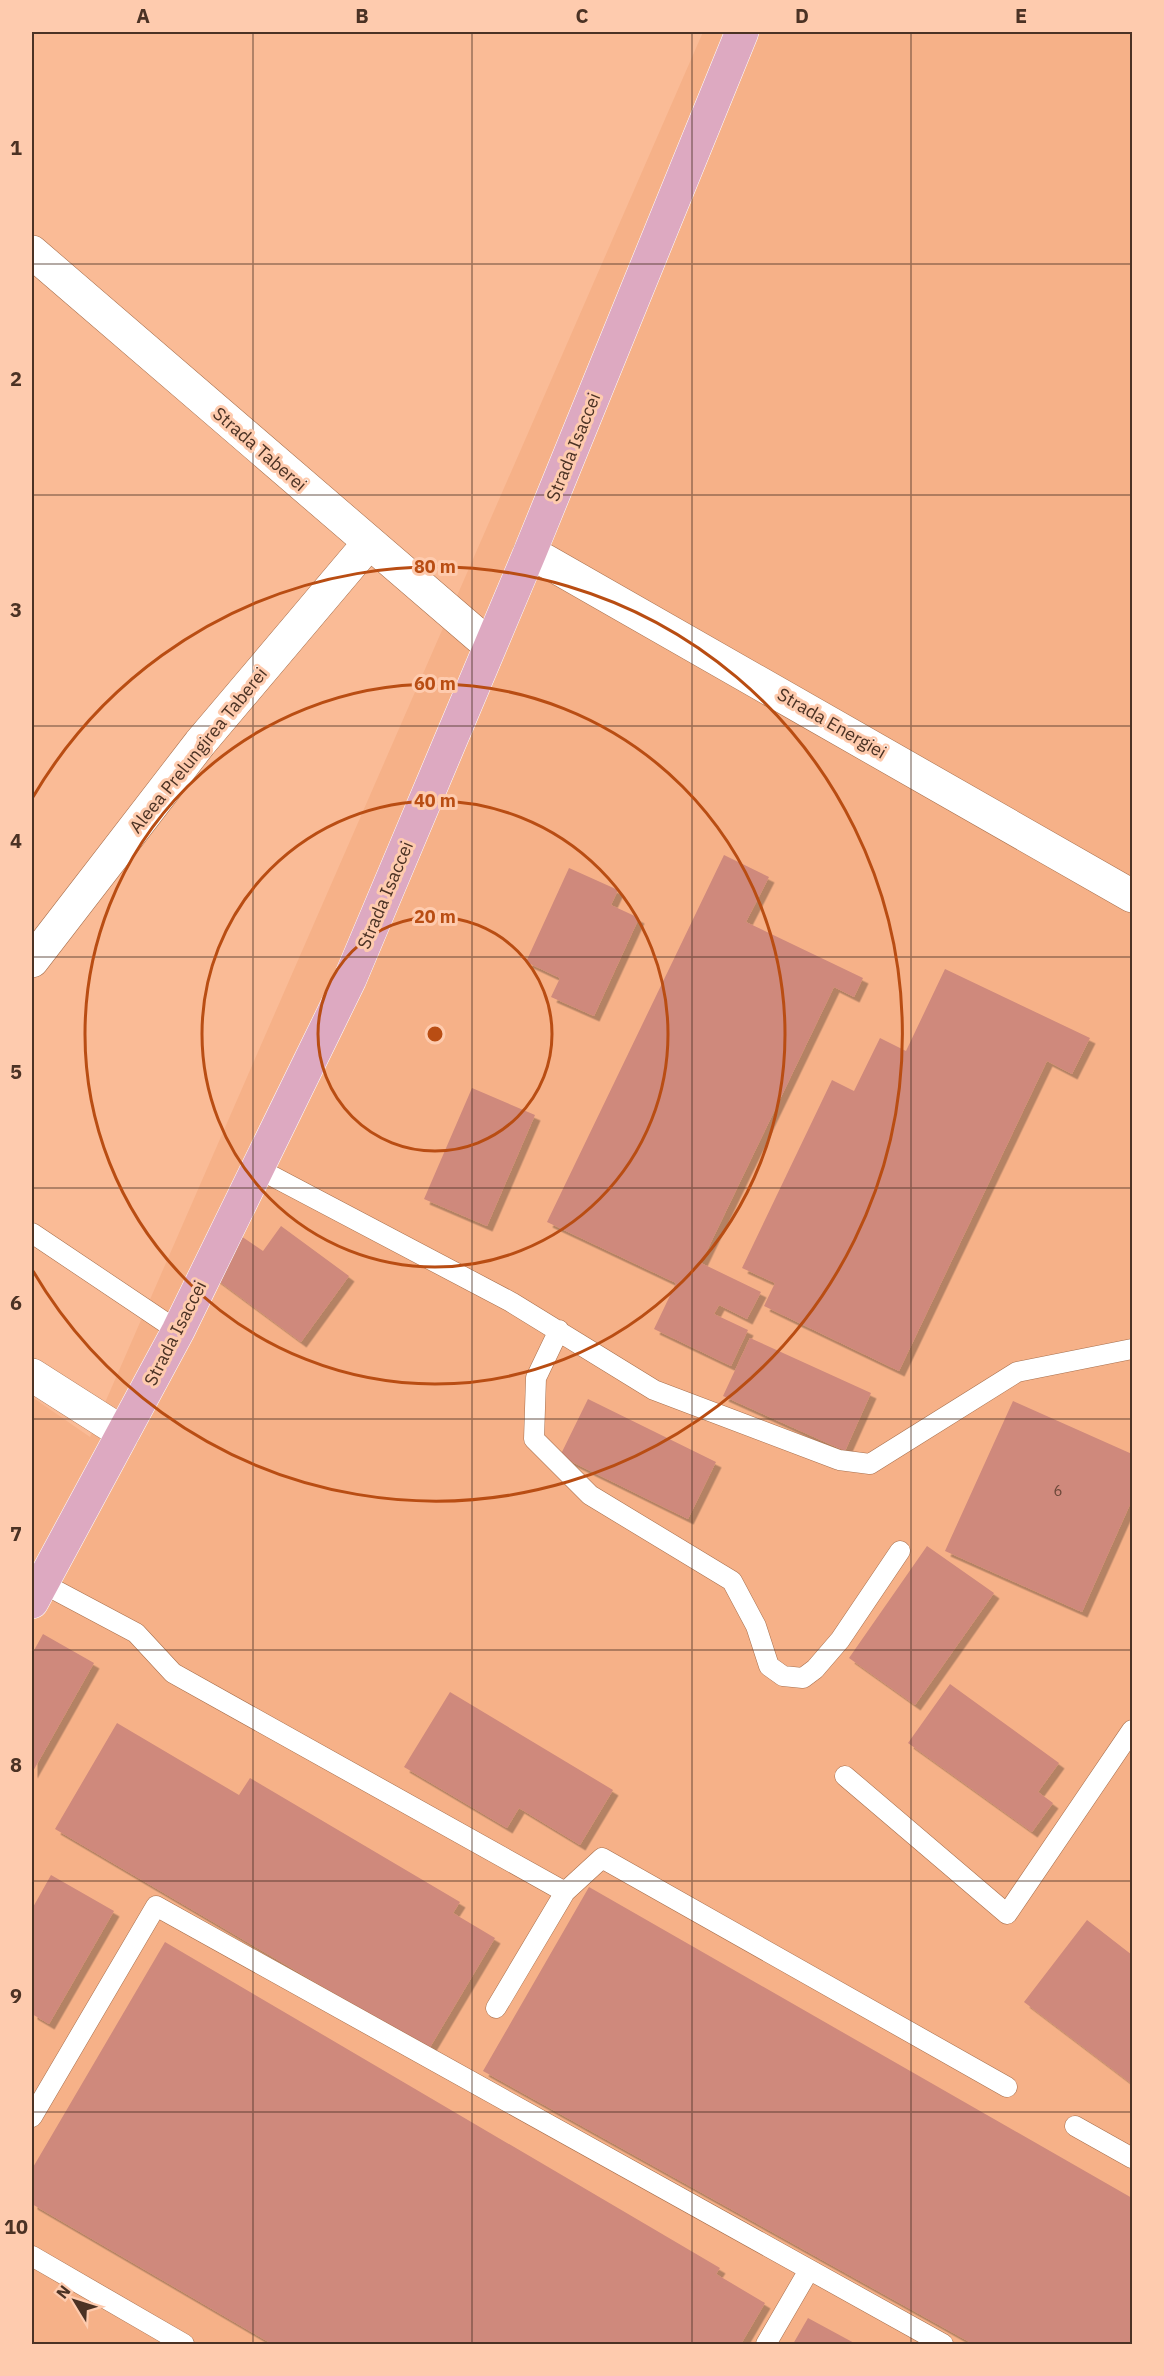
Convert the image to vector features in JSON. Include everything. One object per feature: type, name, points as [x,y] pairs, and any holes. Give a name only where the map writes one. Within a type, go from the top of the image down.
[{"type":"main road","name":"Strada Isaccei","points":[[37,1592],[178,1331],[350,979],[530,552],[742,32]]},
{"type":"street","name":"Strada Taberei","points":[[32,252],[490,646]]},
{"type":"street","name":"Aleea Prelungirea Taberei","points":[[32,961],[200,743],[369,543]]},
{"type":"street","name":"Strada Energiei","points":[[530,552],[1132,896]]},
{"type":"street","points":[[32,1374],[123,1433]]},
{"type":"lane","points":[[257,1168],[511,1302],[654,1390],[839,1460],[870,1464],[1017,1372],[1132,1349]]},
{"type":"lane","points":[[32,1233],[178,1331]]},
{"type":"lane","points":[[559,1330],[536,1378],[534,1439],[590,1495],[732,1581],[756,1626],[770,1666],[783,1676],[803,1678],[828,1655],[900,1551]]},
{"type":"lane","points":[[37,1592],[136,1633],[173,1673],[565,1892]]},
{"type":"lane","points":[[845,1776],[1007,1914],[1132,1730]]},
{"type":"lane","points":[[496,2008],[565,1892],[602,1858],[1007,2087]]},
{"type":"lane","points":[[32,2117],[156,1906],[943,2344]]},
{"type":"lane","points":[[1075,2126],[1132,2158]]},
{"type":"lane","points":[[32,2256],[183,2344]]},
{"type":"lane","points":[[766,2344],[809,2270]]},
{"type":"shaded area","points":[[703,32],[1132,32],[1132,2344],[32,2344],[32,1397],[90,1437]]},
{"type":"building","points":[[724,855],[769,877],[746,922],[863,978],[854,997],[834,987],[701,1263],[761,1292],[747,1319],[719,1305],[714,1314],[748,1330],[731,1366],[654,1329],[676,1283],[547,1222]]},
{"type":"building","points":[[569,868],[618,890],[611,905],[639,918],[594,1016],[551,997],[560,978],[526,962]]},
{"type":"building","points":[[945,969],[1090,1038],[1072,1074],[1047,1061],[899,1371],[764,1306],[775,1283],[742,1268],[832,1080],[854,1091],[880,1038],[906,1051]]},
{"type":"building","points":[[472,1088],[535,1115],[487,1226],[424,1199]]},
{"type":"building","points":[[281,1226],[349,1276],[301,1342],[212,1276],[241,1236],[263,1251]]},
{"type":"building","points":[[750,1338],[871,1393],[845,1451],[723,1396]]},
{"type":"building","points":[[588,1399],[716,1462],[688,1519],[560,1456]]},
{"type":"building","points":[[1013,1401],[1132,1454],[1132,1500],[1082,1612],[945,1551]]},
{"type":"building","points":[[927,1546],[994,1593],[915,1705],[849,1658]]},
{"type":"building","points":[[43,1634],[94,1663],[32,1773],[32,1654]]},
{"type":"building","points":[[950,1684],[1059,1763],[1038,1792],[1053,1803],[1032,1832],[908,1743]]},
{"type":"building","points":[[450,1692],[613,1790],[580,1845],[519,1808],[507,1828],[404,1767]]},
{"type":"building","points":[[117,1723],[239,1795],[250,1778],[460,1902],[453,1913],[495,1938],[429,2049],[55,1829]]},
{"type":"building","points":[[51,1875],[114,1911],[49,2024],[32,2014],[32,1909]]},
{"type":"building","points":[[589,1887],[1132,2198],[1132,2344],[973,2344],[483,2071]]},
{"type":"building","points":[[1087,1920],[1132,1955],[1132,2084],[1024,2002]]},
{"type":"building","points":[[165,1942],[720,2268],[716,2274],[765,2303],[741,2344],[272,2344],[32,2204],[32,2169]]},
{"type":"building","points":[[808,2318],[856,2344],[793,2344]]}]
